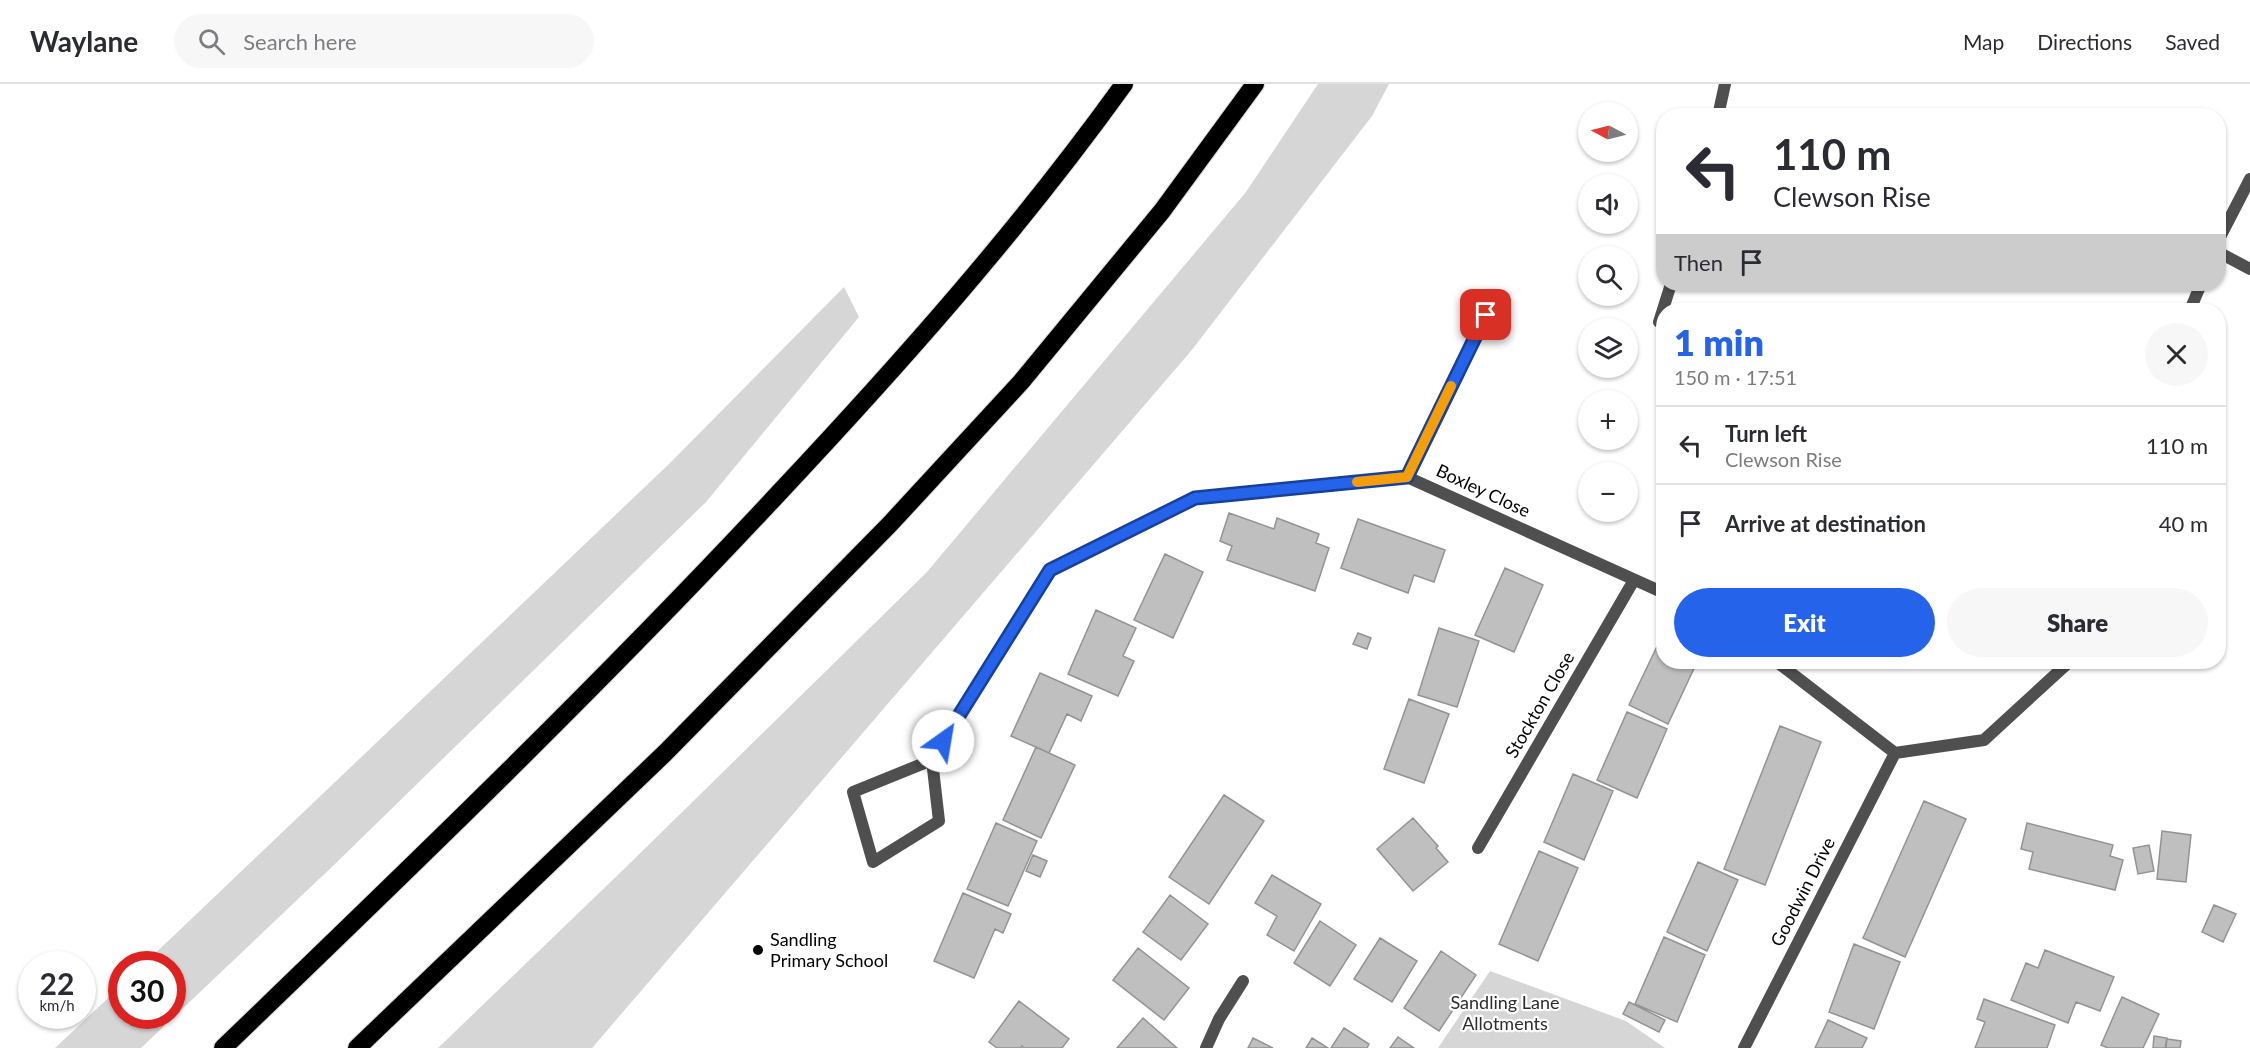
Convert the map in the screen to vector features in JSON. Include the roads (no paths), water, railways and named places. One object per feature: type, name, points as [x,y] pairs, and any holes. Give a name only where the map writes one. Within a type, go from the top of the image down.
[{"type":"highway","points":[[223,1048],[685,594],[849,417],[956,297],[1032,204],[1124,84]]},
{"type":"highway","points":[[357,1048],[665,753],[890,524],[1021,382],[1162,211],[1255,84]]},
{"type":"street","points":[[1720,108],[1725,84]]},
{"type":"street","points":[[2226,225],[2250,178]]},
{"type":"street","points":[[2226,256],[2250,269]]},
{"type":"street","points":[[1407,477],[1486,315]]},
{"type":"street","name":"Boxley Close","points":[[932,760],[1050,570],[1195,498],[1407,477],[1656,590]]},
{"type":"street","name":"Stockton Close","points":[[1478,848],[1634,580]]},
{"type":"street","points":[[1786,669],[1895,753],[1984,740],[2061,669]]},
{"type":"street","name":"Goodwin Drive","points":[[1744,1048],[1895,753]]},
{"type":"street","points":[[932,760],[939,822],[873,862],[853,792],[932,760]]},
{"type":"street","points":[[1206,1048],[1219,1019],[1243,981]]},
{"type":"place","name":"Sandling Primary School","points":[[758,950]]},
{"type":"park label","name":"Sandling Lane Allotments","points":[[1505,1013]]}]
